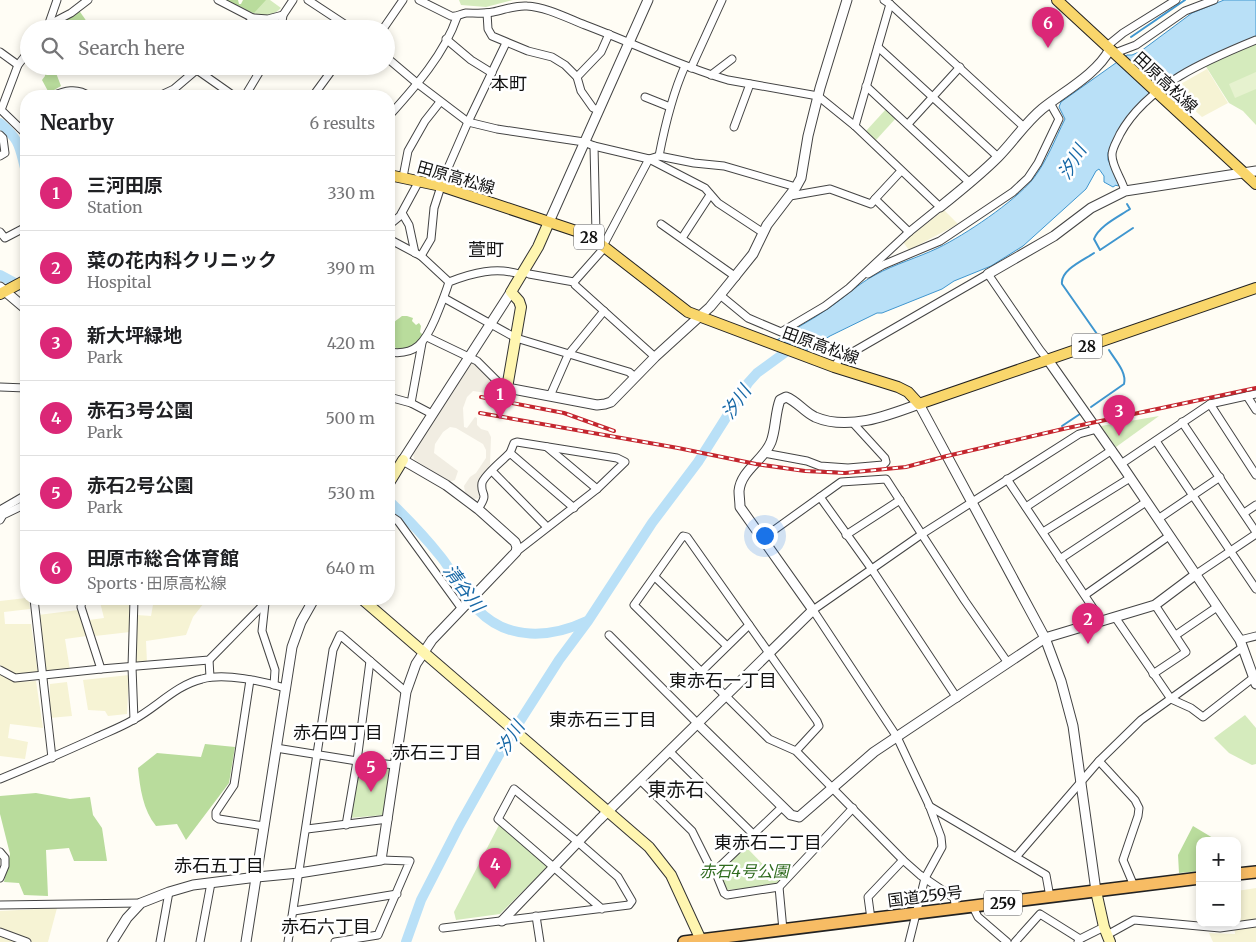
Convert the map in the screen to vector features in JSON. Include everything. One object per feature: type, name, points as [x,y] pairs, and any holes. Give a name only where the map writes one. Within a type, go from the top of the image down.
[{"type":"highway","points":[[1241,874],[1256,872]]},
{"type":"highway","name":"国道259号","points":[[684,942],[768,937],[783,930],[1196,878]]},
{"type":"main road","name":"田原高松線","points":[[1057,0],[1256,184]]},
{"type":"main road","name":"田原高松線","points":[[395,176],[441,186],[585,234],[688,312],[834,367],[898,387],[908,392],[919,404]]},
{"type":"main road","points":[[507,388],[521,307],[519,301],[511,292],[549,222]]},
{"type":"main road","points":[[2,290],[20,282]]},
{"type":"main road","name":"28","points":[[919,404],[1256,288]]},
{"type":"main road","points":[[395,473],[403,460]]},
{"type":"main road","points":[[369,605],[649,847],[671,875],[701,941]]},
{"type":"main road","points":[[1096,891],[1107,934]]},
{"type":"street","points":[[50,20],[57,0]]},
{"type":"street","points":[[59,20],[88,0]]},
{"type":"street","points":[[218,0],[258,20]]},
{"type":"street","points":[[283,20],[293,0]]},
{"type":"street","points":[[308,0],[338,20]]},
{"type":"street","points":[[390,20],[404,0]]},
{"type":"street","points":[[419,0],[451,16],[467,13],[487,13],[518,6],[531,6],[560,15],[711,75],[818,96],[855,126],[940,207]]},
{"type":"street","points":[[549,222],[648,0]]},
{"type":"street","points":[[659,156],[665,124],[677,84],[688,67],[722,0]]},
{"type":"street","points":[[427,337],[469,356],[507,388],[597,405],[610,402],[698,316],[710,307],[736,277],[754,254],[762,232],[796,187],[801,178],[808,136],[818,96],[847,0]]},
{"type":"street","points":[[849,288],[909,232],[970,183],[998,157],[1024,127],[1042,110],[1086,76],[1112,51],[1123,33],[1176,0]]},
{"type":"street","points":[[1112,51],[1136,45],[1185,11],[1214,0]]},
{"type":"street","points":[[855,126],[878,47],[887,2],[960,66],[1024,127]]},
{"type":"street","points":[[487,13],[492,36],[506,43],[552,57],[565,65],[577,77],[581,91],[593,108],[599,110]]},
{"type":"street","points":[[254,18],[268,19],[284,15]]},
{"type":"street","points":[[395,109],[418,84],[446,39],[457,16]]},
{"type":"street","points":[[577,77],[602,52],[609,34]]},
{"type":"street","points":[[446,39],[471,60],[492,73]]},
{"type":"street","points":[[1125,191],[1113,163],[1112,152],[1130,119],[1156,93],[1183,75],[1213,58],[1256,40]]},
{"type":"street","points":[[418,255],[431,239],[434,208],[441,186],[468,122],[506,43]]},
{"type":"street","points":[[878,47],[998,157]]},
{"type":"street","points":[[0,52],[18,65]]},
{"type":"street","points":[[711,75],[732,59]]},
{"type":"street","points":[[20,62],[1,109],[20,128]]},
{"type":"street","points":[[395,65],[440,102],[468,122],[496,129],[584,142],[650,159],[705,188],[718,203],[762,232]]},
{"type":"street","points":[[908,124],[960,66]]},
{"type":"street","points":[[172,90],[191,75]]},
{"type":"street","points":[[208,75],[226,90]]},
{"type":"street","points":[[250,90],[259,75]]},
{"type":"street","points":[[317,90],[328,75]]},
{"type":"street","points":[[734,127],[750,84]]},
{"type":"street","points":[[866,86],[970,183]]},
{"type":"street","points":[[645,97],[670,107]]},
{"type":"street","points":[[403,177],[408,151],[424,121],[440,102]]},
{"type":"street","points":[[767,341],[825,306],[884,265],[930,247],[951,235],[1018,188],[1028,178],[1038,163],[1058,120],[1050,103]]},
{"type":"street","points":[[0,135],[3,138],[5,153],[0,156]]},
{"type":"street","points":[[594,146],[596,234],[594,239]]},
{"type":"street","points":[[574,282],[604,247],[650,159],[659,156],[694,163],[724,166],[796,187]]},
{"type":"street","points":[[790,196],[830,189],[871,204],[902,170]]},
{"type":"street","points":[[834,367],[840,360],[1054,236],[1091,208],[1125,191],[1256,171]]},
{"type":"street","points":[[395,219],[402,213],[419,181]]},
{"type":"street","points":[[682,238],[710,195]]},
{"type":"street","points":[[875,199],[909,232]]},
{"type":"street","points":[[402,213],[409,224],[418,255]]},
{"type":"street","points":[[661,224],[736,277]]},
{"type":"street","points":[[0,232],[5,238],[20,230]]},
{"type":"street","points":[[395,242],[418,255],[449,282]]},
{"type":"street","points":[[449,282],[466,275],[493,271],[523,273],[574,282],[575,285],[655,357]]},
{"type":"street","points":[[988,274],[1112,450],[1217,607],[1241,644],[1255,681],[1203,717],[1171,699],[1115,617]]},
{"type":"street","points":[[395,352],[405,352],[419,346],[427,337],[449,282]]},
{"type":"street","points":[[2,290],[20,304]]},
{"type":"street","points":[[511,292],[403,460],[446,485],[478,509],[515,542],[516,552]]},
{"type":"street","points":[[720,295],[748,318],[781,332]]},
{"type":"street","points":[[444,298],[516,338],[629,372],[635,377]]},
{"type":"street","points":[[550,396],[568,355],[604,311]]},
{"type":"street","points":[[411,403],[422,343]]},
{"type":"street","points":[[0,387],[20,388]]},
{"type":"street","points":[[1121,464],[1210,404],[1256,394]]},
{"type":"street","points":[[1247,396],[1256,410]]},
{"type":"street","points":[[909,942],[925,878],[942,847],[942,837],[898,737],[813,610],[740,507],[739,491],[745,475],[771,442],[780,400],[786,398],[792,400],[813,416],[825,420],[853,423],[919,404],[1045,638],[1061,681],[1073,726],[1096,891]]},
{"type":"street","points":[[395,399],[411,403],[432,414]]},
{"type":"street","points":[[1210,404],[1256,475]]},
{"type":"street","points":[[609,635],[791,816],[799,817],[874,752],[1045,638],[1155,605],[1256,533],[1182,422]]},
{"type":"street","points":[[764,453],[807,461],[820,466],[848,468],[883,466],[886,462],[885,458],[853,423]]},
{"type":"street","points":[[502,921],[669,751],[813,610],[871,568],[972,501],[1079,434],[1097,429]]},
{"type":"street","points":[[1156,441],[1256,589]]},
{"type":"street","points":[[381,860],[406,692],[416,664],[438,633],[516,552],[574,508],[625,462],[617,458],[517,442],[514,443],[510,453],[482,482],[485,495],[478,509]]},
{"type":"street","points":[[547,447],[597,489]]},
{"type":"street","points":[[1026,507],[1112,450]]},
{"type":"street","points":[[510,453],[574,508]]},
{"type":"street","points":[[492,470],[547,527]]},
{"type":"street","points":[[1043,532],[1130,478]]},
{"type":"street","points":[[1158,519],[1220,478]]},
{"type":"street","points":[[763,538],[841,482],[886,479],[965,601],[1008,663]]},
{"type":"street","points":[[1007,479],[1101,620]]},
{"type":"street","points":[[820,497],[871,568],[956,698]]},
{"type":"street","points":[[0,510],[20,498]]},
{"type":"street","points":[[846,535],[900,500]]},
{"type":"street","points":[[1060,558],[1146,502]]},
{"type":"street","points":[[1244,513],[1256,505]]},
{"type":"street","points":[[0,520],[3,515],[20,507]]},
{"type":"street","points":[[395,519],[462,609]]},
{"type":"street","points":[[796,751],[819,726],[687,536],[683,536],[634,605],[769,739],[796,751],[903,860],[954,898],[956,909]]},
{"type":"street","points":[[1085,595],[1169,536]]},
{"type":"street","points":[[655,577],[727,646]]},
{"type":"street","points":[[35,605],[41,676],[52,758]]},
{"type":"street","points":[[82,605],[101,669]]},
{"type":"street","points":[[134,605],[132,667],[134,720]]},
{"type":"street","points":[[0,670],[15,678],[209,660],[259,605]]},
{"type":"street","points":[[263,605],[262,631],[275,670],[274,684]]},
{"type":"street","points":[[246,942],[285,688],[296,633],[311,605]]},
{"type":"street","points":[[1153,674],[1186,652],[1155,605]]},
{"type":"street","points":[[1176,635],[1217,607]]},
{"type":"street","points":[[702,671],[749,625]]},
{"type":"street","points":[[288,942],[307,829],[333,650],[340,635],[406,692]]},
{"type":"street","points":[[1016,857],[1099,761],[1141,720],[1241,644],[1256,636]]},
{"type":"street","points":[[209,660],[210,677]]},
{"type":"street","points":[[346,825],[357,761],[370,661]]},
{"type":"street","points":[[0,778],[52,758],[134,720],[181,688],[199,679],[210,677],[250,680],[285,688]]},
{"type":"street","points":[[250,680],[234,785],[216,812],[216,817],[264,826]]},
{"type":"street","points":[[276,748],[395,765]]},
{"type":"street","points":[[669,751],[753,834]]},
{"type":"street","points":[[1099,761],[1135,800],[1139,808],[1138,816],[1122,860],[1134,886]]},
{"type":"street","points":[[640,780],[692,831],[710,867],[715,871],[724,893],[727,895],[778,888],[853,808]]},
{"type":"street","points":[[443,928],[602,909],[629,905],[632,901],[618,877],[514,789],[498,819],[602,909]]},
{"type":"street","points":[[929,805],[1046,875],[1050,897]]},
{"type":"street","points":[[715,871],[782,806]]},
{"type":"street","points":[[307,829],[388,819]]},
{"type":"street","points":[[0,852],[5,858],[6,866],[0,878]]},
{"type":"street","points":[[0,905],[141,903],[168,892],[193,885],[299,873],[381,860],[410,861],[378,935],[335,942]]},
{"type":"street","points":[[871,919],[868,897],[903,860]]},
{"type":"street","points":[[200,942],[211,883]]},
{"type":"street","points":[[778,888],[783,930]]},
{"type":"street","points":[[160,942],[168,892]]},
{"type":"street","points":[[294,911],[397,894]]},
{"type":"street","points":[[112,942],[126,918],[141,903]]},
{"type":"street","points":[[973,907],[978,917],[1007,942]]},
{"type":"street","points":[[1015,942],[1040,914],[1079,940],[1107,934],[1134,920],[1220,928],[1256,923]]},
{"type":"street","points":[[536,916],[540,942]]},
{"type":"street","points":[[0,932],[27,942]]},
{"type":"shaded area","points":[[1207,69],[1228,103],[1202,117],[1173,90]]},
{"type":"shaded area","points":[[944,210],[958,224],[909,250],[903,242]]},
{"type":"shaded area","points":[[468,361],[472,361],[500,385],[499,395],[473,391],[467,397],[463,408],[464,427],[467,428],[475,417],[477,418],[477,425],[481,429],[488,431],[491,437],[490,465],[480,477],[478,483],[480,498],[474,499],[465,492],[464,486],[486,458],[486,450],[483,444],[456,428],[450,427],[443,432],[435,444],[434,453],[458,471],[455,480],[452,481],[447,481],[414,459],[413,452]]},
{"type":"shaded area","points":[[20,599],[20,605],[30,605],[30,609],[4,612],[5,624],[31,624],[38,673],[16,675],[0,665],[0,601]]},
{"type":"shaded area","points":[[101,605],[131,605],[130,632],[95,636],[89,620],[104,618]]},
{"type":"shaded area","points":[[153,605],[202,605],[193,617],[186,635],[146,641],[147,663],[135,664],[137,615],[151,616]]},
{"type":"shaded area","points":[[78,610],[87,636],[65,639],[70,670],[45,672],[38,615]]},
{"type":"shaded area","points":[[0,674],[15,682],[36,681],[43,728],[10,724],[8,738],[28,742],[25,759],[0,756]]},
{"type":"shaded area","points":[[129,675],[127,714],[108,716],[105,711],[88,710],[83,680]]},
{"type":"shaded area","points":[[67,682],[72,716],[49,718],[50,684]]},
{"type":"shaded area","points":[[1256,888],[1256,942],[1213,942],[1209,933],[1235,934],[1234,927],[1241,927],[1241,890]]},
{"type":"shaded area","points":[[57,908],[48,942],[0,942],[0,911]]},
{"type":"green space","points":[[225,0],[238,0],[239,4],[241,4],[243,0],[266,0],[254,13]]},
{"type":"green space","points":[[254,0],[270,0],[281,8],[268,15],[245,10]]},
{"type":"green space","points":[[459,0],[513,0],[486,7],[461,5]]},
{"type":"green space","points":[[78,9],[86,20],[60,20]]},
{"type":"green space","points":[[1256,43],[1256,125],[1243,111],[1229,103],[1205,65]]},
{"type":"green space","points":[[1256,72],[1256,89],[1235,98],[1229,84]]},
{"type":"green space","points":[[57,75],[61,86],[54,90],[47,90],[42,80],[45,76]]},
{"type":"green space","points":[[887,108],[897,117],[876,140],[866,131]]},
{"type":"green space","points":[[402,316],[407,316],[413,318],[412,321],[416,325],[419,323],[421,326],[420,332],[424,336],[419,344],[402,351],[395,348],[395,321]]},
{"type":"green space","points":[[1159,416],[1116,447],[1101,426]]},
{"type":"green space","points":[[1245,715],[1256,728],[1256,764],[1252,765],[1229,753],[1214,738]]},
{"type":"green space","points":[[205,744],[235,747],[229,783],[186,840],[177,824],[156,826],[152,820],[143,798],[138,768],[157,753],[201,757]]},
{"type":"green space","points":[[358,764],[392,769],[384,815],[349,818]]},
{"type":"green space","points":[[36,793],[70,799],[90,797],[93,815],[102,828],[107,861],[74,861],[69,848],[46,850],[48,896],[24,895],[19,883],[4,882],[10,854],[0,814],[0,796]]},
{"type":"green space","points":[[499,825],[548,866],[500,914],[456,920],[454,912]]},
{"type":"green space","points":[[1193,826],[1211,837],[1196,837],[1196,871],[1179,873],[1178,855]]},
{"type":"green space","name":"赤石4号公園","points":[[745,846],[780,882],[776,885],[727,890],[719,871]]},
{"type":"water","points":[[1224,0],[1256,0],[1256,38],[1216,55],[1148,97],[1113,141],[1108,153],[1108,160],[1120,184],[1113,187],[1104,182],[1104,176],[1099,169],[1086,189],[1023,246],[991,266],[954,281],[942,289],[882,313],[877,313],[830,336],[806,351],[777,340],[835,304],[857,286],[890,268],[949,242],[1002,208],[1025,188],[1042,165],[1065,119],[1059,107],[1061,102],[1127,55],[1141,51],[1192,13]]},
{"type":"waterway","points":[[1131,37],[1185,0]]},
{"type":"waterway","name":"清谷川","points":[[0,123],[16,140],[20,150]]},
{"type":"waterway","points":[[1127,204],[1130,209],[1104,226],[1094,239],[1100,250],[1133,228]]},
{"type":"waterway","points":[[1094,253],[1069,270],[1062,279],[1062,284],[1097,334]]},
{"type":"waterway","points":[[0,275],[20,286]]},
{"type":"waterway","name":"汐川","points":[[406,942],[421,900],[459,826],[504,746],[559,660],[588,621],[652,523],[698,462],[748,383],[757,373],[794,346]]},
{"type":"waterway","points":[[1091,407],[1124,384],[1124,375],[1109,350]]},
{"type":"waterway","points":[[1062,426],[1080,414]]},
{"type":"waterway","name":"清谷川","points":[[395,507],[446,563],[472,604],[490,620],[516,632],[530,634],[559,631],[587,621]]},
{"type":"railway","points":[[480,413],[678,448],[756,464],[805,471],[845,473],[906,467],[1063,429],[1256,388]]},
{"type":"railway","points":[[481,397],[564,413],[614,431]]},
{"type":"place","name":"田原市総合体育館","points":[[1048,48]]},
{"type":"place","name":"三河田原","points":[[500,419]]},
{"type":"place","name":"新大坪緑地","points":[[1119,436]]},
{"type":"place","name":"菜の花内科クリニック","points":[[1088,644]]},
{"type":"place","name":"赤石2号公園","points":[[371,792]]},
{"type":"place","name":"赤石3号公園","points":[[495,889]]},
{"type":"district","name":"本町","points":[[509,83]]},
{"type":"district","name":"萱町","points":[[486,249]]},
{"type":"district","name":"東赤石一丁目","points":[[723,680]]},
{"type":"district","name":"東赤石三丁目","points":[[603,719]]},
{"type":"district","name":"赤石四丁目","points":[[338,732]]},
{"type":"district","name":"赤石三丁目","points":[[437,752]]},
{"type":"district","name":"東赤石","points":[[676,789]]},
{"type":"district","name":"東赤石二丁目","points":[[768,842]]},
{"type":"district","name":"赤石五丁目","points":[[219,865]]},
{"type":"district","name":"赤石六丁目","points":[[326,926]]}]
